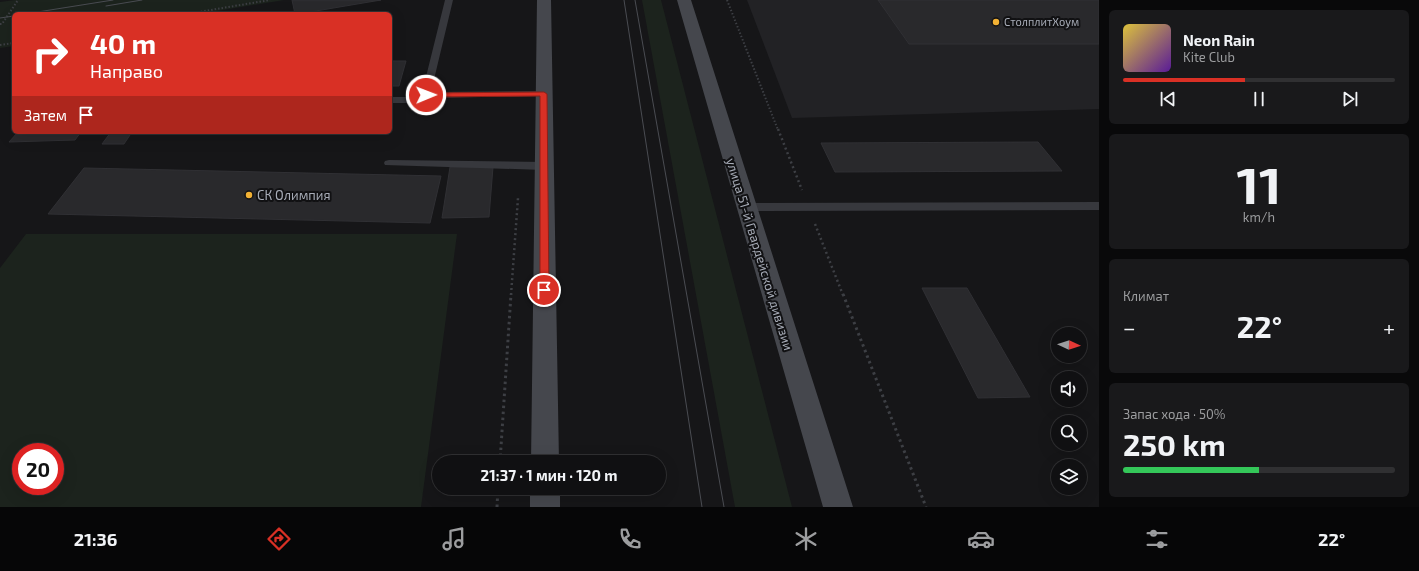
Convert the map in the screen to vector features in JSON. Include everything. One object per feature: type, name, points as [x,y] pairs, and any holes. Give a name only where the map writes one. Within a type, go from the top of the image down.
[{"type":"main road","points":[[544,0],[545,455]]},
{"type":"main road","name":"улица 51-й Гвардейской дивизии","points":[[684,0],[838,507]]},
{"type":"main road","points":[[545,495],[545,507]]},
{"type":"lane","points":[[426,95],[450,0]]},
{"type":"lane","points":[[392,100],[409,100],[426,95],[544,94]]},
{"type":"lane","points":[[389,164],[544,166]]},
{"type":"lane","points":[[746,207],[1098,207]]},
{"type":"path","points":[[0,24],[2,24],[18,0]]},
{"type":"path","points":[[199,12],[270,0]]},
{"type":"path","points":[[727,0],[926,507]]},
{"type":"path","points":[[0,45],[12,43]]},
{"type":"path","points":[[500,455],[520,165]]},
{"type":"path","points":[[497,507],[498,495]]},
{"type":"shaded area","points":[[15,0],[284,0],[211,12],[12,12],[12,46],[0,48],[0,2]]},
{"type":"shaded area","points":[[642,0],[661,0],[792,507],[735,507]]},
{"type":"shaded area","points":[[747,0],[1099,0],[1099,109],[792,118]]},
{"type":"shaded area","points":[[26,234],[457,234],[421,507],[0,507],[0,268]]},
{"type":"building","points":[[292,0],[381,0],[310,12],[295,12]]},
{"type":"building","name":"СтолплитХоум","points":[[878,0],[1099,0],[1099,44],[909,44]]},
{"type":"building","points":[[392,61],[406,61],[399,86],[392,86]]},
{"type":"building","points":[[16,134],[80,134],[75,140],[9,142]]},
{"type":"building","points":[[110,134],[131,134],[124,144],[102,144]]},
{"type":"building","points":[[1038,142],[1062,171],[835,172],[821,143]]},
{"type":"building","points":[[450,167],[493,167],[489,217],[442,218]]},
{"type":"building","name":"СК Олимпия","points":[[84,168],[441,176],[430,223],[48,214]]},
{"type":"building","points":[[922,288],[967,288],[1030,397],[978,398]]},
{"type":"tram line","points":[[38,12],[113,0]]},
{"type":"tram line","points":[[106,6],[142,0]]},
{"type":"tram line","points":[[624,0],[702,507]]},
{"type":"tram line","points":[[635,0],[724,507]]},
{"type":"tram line","points":[[0,18],[12,16]]},
{"type":"place","name":"СтолплитХоум","points":[[996,22]]},
{"type":"place","name":"СК Олимпия","points":[[249,195]]},
{"type":"route","points":[[426,95],[544,94],[544,290]]}]
